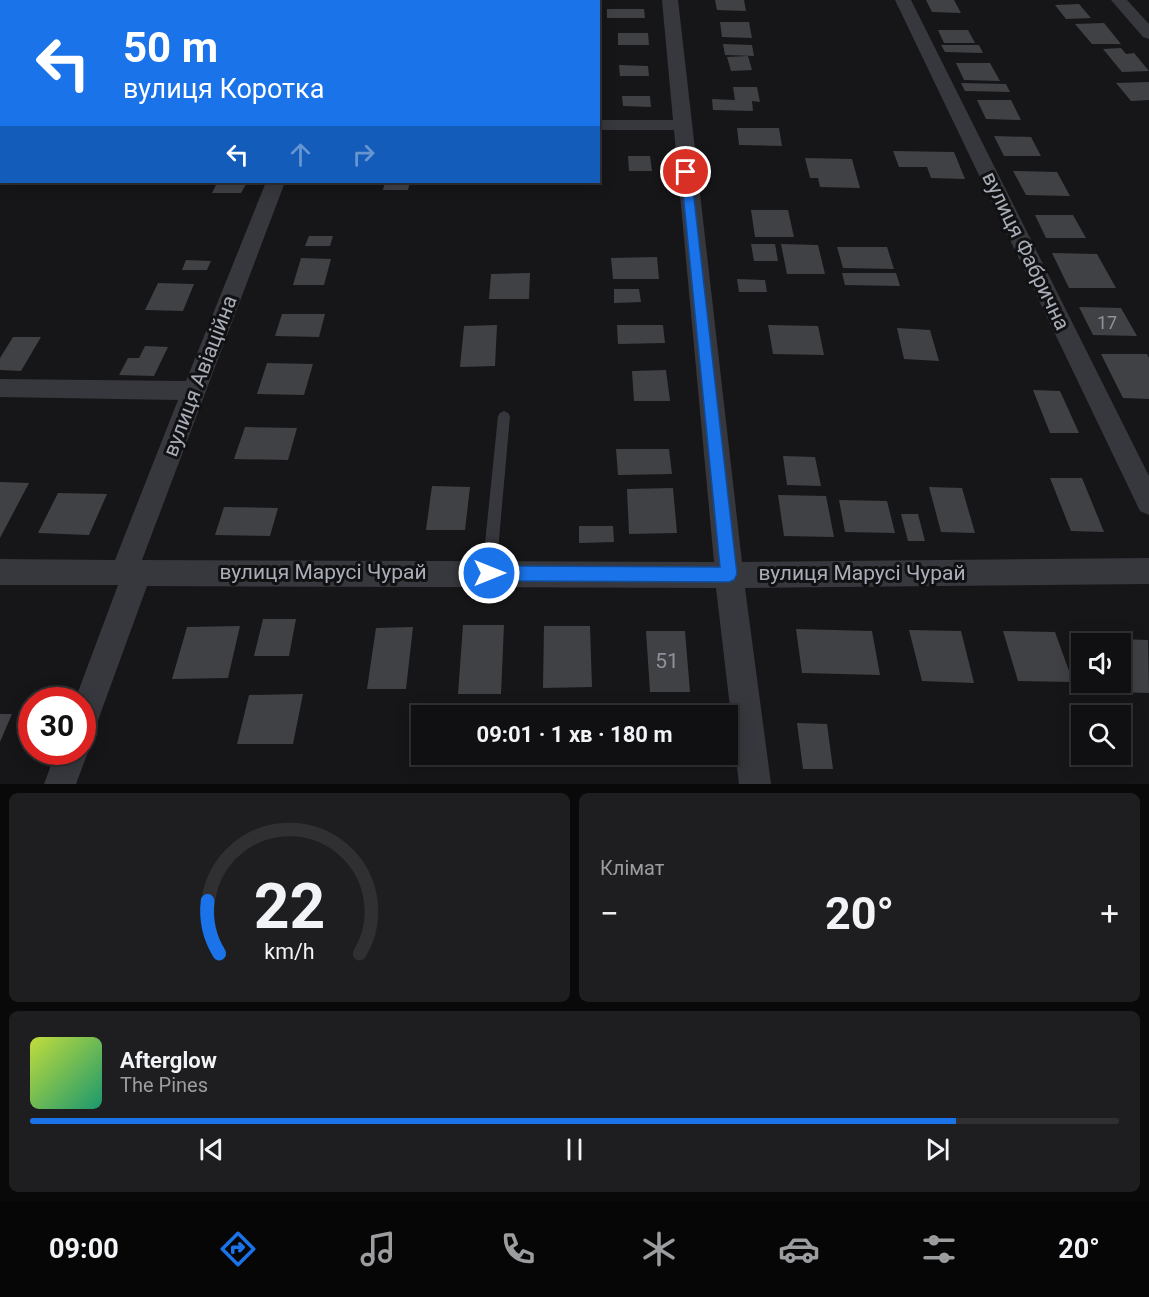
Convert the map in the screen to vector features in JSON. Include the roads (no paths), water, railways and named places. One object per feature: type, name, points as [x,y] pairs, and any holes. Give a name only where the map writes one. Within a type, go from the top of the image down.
[{"type":"street","points":[[670,0],[681,125],[729,574],[755,784]]},
{"type":"street","name":"вулиця Фабрична","points":[[903,0],[1149,502]]},
{"type":"street","points":[[1119,0],[1149,34]]},
{"type":"street","points":[[600,125],[681,125]]},
{"type":"street","name":"вулиця Авіаційна","points":[[94,687],[131,571],[194,391],[275,183]]},
{"type":"street","points":[[0,388],[194,391]]},
{"type":"street","name":"вулиця Марусі Чурай","points":[[0,572],[729,574],[1149,571]]},
{"type":"street","points":[[60,784],[67,765]]},
{"type":"lane","points":[[489,573],[504,416]]}]
